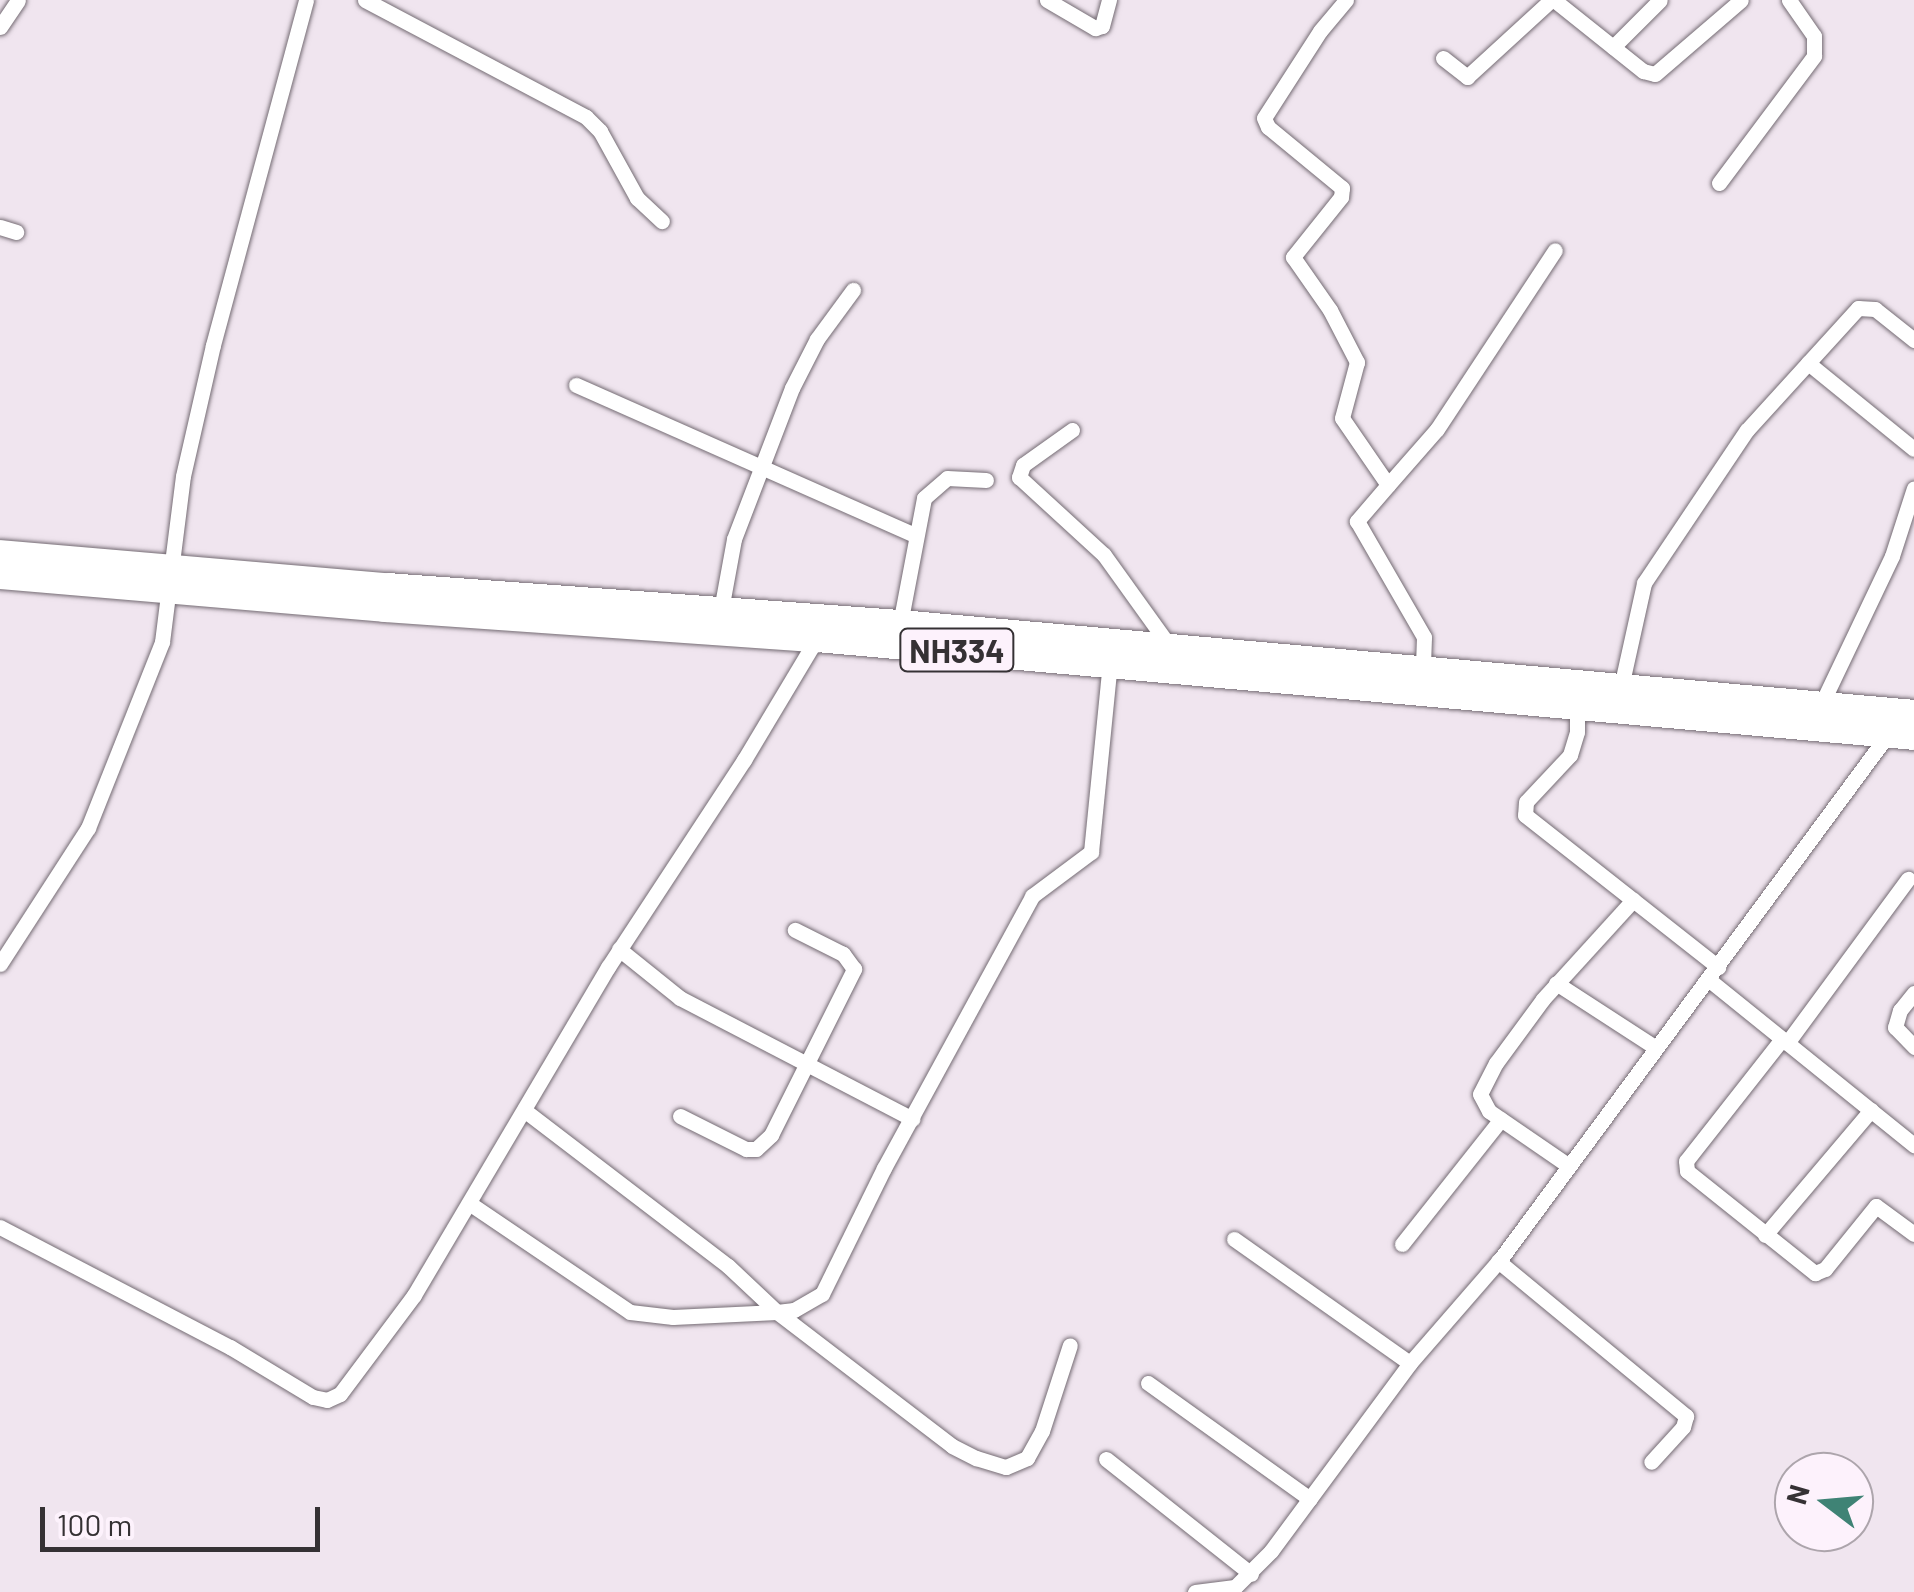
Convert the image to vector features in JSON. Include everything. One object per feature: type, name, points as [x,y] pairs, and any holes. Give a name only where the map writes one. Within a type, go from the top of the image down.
[{"type":"highway","name":"NH334","points":[[0,554],[171,581],[1901,734]]},
{"type":"highway","name":"NH334","points":[[0,575],[721,610],[1423,668],[1914,714]]},
{"type":"street","points":[[0,27],[18,0]]},
{"type":"street","points":[[0,964],[101,800],[162,642],[183,476],[213,345],[306,0]]},
{"type":"street","points":[[365,0],[586,118],[600,131],[636,198],[662,221]]},
{"type":"street","points":[[1046,0],[1095,28],[1102,26],[1109,0]]},
{"type":"street","points":[[1346,0],[1320,31],[1264,118],[1268,126],[1342,188],[1341,197],[1293,257],[1330,310],[1357,362],[1342,418],[1388,485]]},
{"type":"street","points":[[1443,58],[1467,76],[1552,0],[1643,71],[1661,72],[1704,28],[1742,0]]},
{"type":"street","points":[[1613,47],[1660,0]]},
{"type":"street","points":[[1719,183],[1814,56],[1814,36],[1789,0]]},
{"type":"street","points":[[1423,668],[1424,637],[1357,522],[1437,429],[1556,250]]},
{"type":"street","points":[[721,610],[734,539],[760,468],[806,359],[853,290]]},
{"type":"street","points":[[1621,687],[1644,582],[1746,430],[1863,306],[1875,310],[1914,340]]},
{"type":"street","points":[[1808,363],[1914,448]]},
{"type":"street","points":[[576,385],[914,535]]},
{"type":"street","points":[[1072,430],[1023,465],[1020,477],[1104,555],[1170,646]]},
{"type":"street","points":[[900,624],[924,498],[934,485],[964,476],[986,480]]},
{"type":"street","points":[[1821,705],[1892,556],[1914,488]]},
{"type":"street","points":[[0,1227],[230,1347],[313,1397],[327,1400],[352,1384],[414,1295],[619,949],[744,760],[817,638]]},
{"type":"street","points":[[469,1204],[630,1312],[673,1318],[777,1312],[794,1310],[822,1294],[1032,896],[1091,852],[1110,664]]},
{"type":"street","points":[[1577,704],[1570,756],[1523,810],[1529,820],[1633,900],[1784,1040],[1914,1145]]},
{"type":"street","points":[[1195,1592],[1235,1587],[1252,1574],[1410,1363],[1498,1261],[1713,973],[1901,734]]},
{"type":"street","points":[[1908,878],[1685,1166],[1809,1270],[1820,1273],[1876,1206],[1914,1234]]},
{"type":"street","points":[[1569,1166],[1482,1103],[1482,1085],[1556,984],[1633,900]]},
{"type":"street","points":[[680,1116],[737,1146],[756,1149],[772,1135],[854,969],[843,954],[795,930]]},
{"type":"street","points":[[619,949],[680,998],[912,1120]]},
{"type":"street","points":[[1556,984],[1656,1048]]},
{"type":"street","points":[[1914,992],[1900,1010],[1895,1027],[1914,1046]]},
{"type":"street","points":[[524,1110],[728,1266],[777,1312],[952,1446],[1006,1467],[1027,1458],[1070,1345]]},
{"type":"street","points":[[1765,1235],[1871,1110]]},
{"type":"street","points":[[1402,1244],[1501,1119]]},
{"type":"street","points":[[1234,1239],[1410,1363]]},
{"type":"street","points":[[1498,1261],[1686,1416],[1683,1427],[1651,1462]]},
{"type":"street","points":[[1148,1383],[1310,1499]]},
{"type":"street","points":[[1106,1459],[1252,1574]]}]
